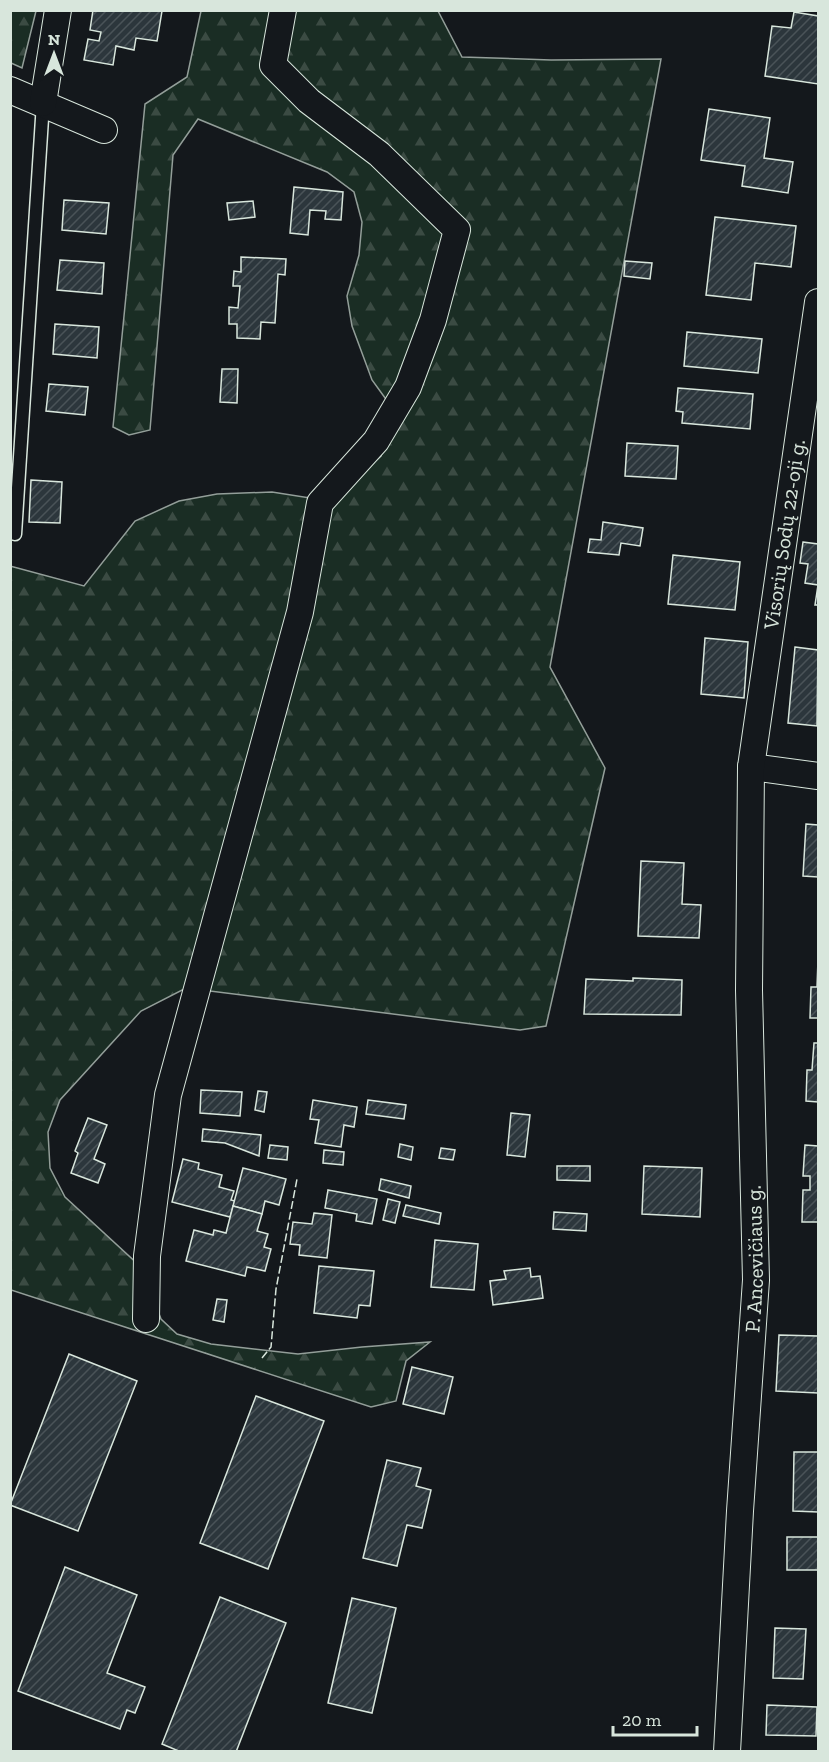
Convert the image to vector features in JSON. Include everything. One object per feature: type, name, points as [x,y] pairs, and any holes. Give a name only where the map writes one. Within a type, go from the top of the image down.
[{"type":"street","points":[[43,103],[58,10]]},
{"type":"street","points":[[146,1318],[147,1256],[168,1095],[300,612],[320,503],[376,441],[408,387],[433,320],[457,230],[379,154],[309,101],[273,65],[283,10]]},
{"type":"street","points":[[10,90],[104,130]]},
{"type":"street","name":"Visorių Sodų 22-oji g.","points":[[751,767],[819,302]]},
{"type":"street","points":[[751,767],[819,776]]},
{"type":"street","name":"P. Ancevičiaus g.","points":[[728,1752],[740,1511],[756,1280],[749,972],[751,767]]},
{"type":"lane","points":[[15,534],[43,103]]},
{"type":"green space","points":[[10,11],[36,11],[22,68],[11,63]]},
{"type":"green space","points":[[201,11],[438,11],[462,57],[551,60],[661,59],[550,667],[605,768],[546,1026],[520,1030],[186,988],[141,1011],[60,1100],[48,1132],[50,1168],[65,1197],[142,1268],[161,1319],[177,1334],[211,1344],[298,1354],[430,1342],[406,1361],[396,1401],[371,1407],[11,1290],[10,566],[84,586],[135,521],[179,501],[217,494],[272,492],[329,501],[381,456],[388,402],[372,380],[352,326],[347,296],[359,255],[362,222],[354,192],[327,172],[198,119],[173,155],[150,430],[129,435],[113,427],[145,104],[187,77]]},
{"type":"building","points":[[93,10],[162,11],[157,41],[136,38],[134,50],[116,46],[113,65],[84,60],[88,39],[99,41],[101,32],[90,30]]},
{"type":"building","points":[[794,12],[818,16],[818,84],[765,76],[772,26],[791,28]]},
{"type":"building","points":[[709,109],[770,118],[764,158],[793,162],[788,193],[742,186],[745,166],[701,160]]},
{"type":"building","points":[[294,187],[343,192],[341,220],[325,219],[326,211],[310,210],[308,235],[290,233]]},
{"type":"building","points":[[64,200],[109,203],[106,234],[62,230]]},
{"type":"building","points":[[253,201],[255,217],[229,220],[227,203]]},
{"type":"building","points":[[715,217],[796,226],[791,267],[755,263],[751,300],[706,295]]},
{"type":"building","points":[[241,257],[286,259],[285,275],[278,274],[275,323],[261,322],[260,339],[237,338],[237,324],[229,324],[229,307],[238,308],[240,286],[233,286],[234,271],[241,272]]},
{"type":"building","points":[[60,260],[104,263],[102,294],[57,290]]},
{"type":"building","points":[[625,261],[652,263],[650,279],[624,276]]},
{"type":"building","points":[[55,324],[99,327],[97,358],[53,354]]},
{"type":"building","points":[[687,332],[762,339],[758,373],[684,366]]},
{"type":"building","points":[[222,369],[238,369],[237,403],[220,402]]},
{"type":"building","points":[[49,384],[88,387],[85,415],[46,411]]},
{"type":"building","points":[[678,388],[753,394],[750,429],[682,423],[683,412],[676,411]]},
{"type":"building","points":[[627,443],[678,446],[676,479],[625,476]]},
{"type":"building","points":[[31,480],[62,482],[60,523],[29,522]]},
{"type":"building","points":[[603,522],[643,528],[640,546],[621,543],[619,555],[588,552],[590,539],[601,540]]},
{"type":"building","points":[[803,542],[818,544],[818,585],[805,583],[808,564],[800,563]]},
{"type":"building","points":[[673,555],[740,562],[735,610],[668,604]]},
{"type":"building","points":[[818,585],[818,605],[815,605]]},
{"type":"building","points":[[705,638],[748,642],[744,698],[701,694]]},
{"type":"building","points":[[795,647],[818,650],[817,726],[788,723]]},
{"type":"building","points":[[806,824],[818,825],[818,877],[803,876]]},
{"type":"building","points":[[641,861],[684,863],[682,904],[701,905],[699,938],[638,936]]},
{"type":"building","points":[[818,960],[818,1018],[810,1018],[811,987],[817,987]]},
{"type":"building","points":[[633,978],[682,980],[681,1015],[584,1014],[586,979],[633,981]]},
{"type":"building","points":[[814,1043],[818,1043],[818,1102],[806,1101],[807,1070],[812,1070]]},
{"type":"building","points":[[201,1090],[242,1092],[240,1116],[200,1113]]},
{"type":"building","points":[[258,1091],[267,1092],[264,1112],[255,1110]]},
{"type":"building","points":[[313,1100],[357,1107],[354,1127],[344,1125],[341,1147],[315,1143],[319,1120],[310,1119]]},
{"type":"building","points":[[368,1100],[406,1105],[404,1119],[366,1114]]},
{"type":"building","points":[[511,1113],[530,1115],[525,1157],[507,1155]]},
{"type":"building","points":[[88,1118],[107,1125],[94,1159],[105,1164],[98,1183],[71,1173],[78,1153],[75,1151]]},
{"type":"building","points":[[203,1129],[261,1135],[259,1156],[225,1143],[202,1141]]},
{"type":"building","points":[[400,1144],[413,1147],[411,1160],[398,1157]]},
{"type":"building","points":[[270,1145],[288,1147],[287,1160],[268,1158]]},
{"type":"building","points":[[805,1145],[818,1146],[818,1222],[802,1222],[803,1190],[810,1190],[810,1176],[803,1176]]},
{"type":"building","points":[[441,1148],[455,1150],[453,1160],[439,1158]]},
{"type":"building","points":[[324,1150],[344,1152],[343,1165],[323,1163]]},
{"type":"building","points":[[183,1159],[199,1163],[198,1169],[222,1175],[219,1187],[234,1191],[231,1200],[235,1201],[230,1217],[172,1202]]},
{"type":"building","points":[[557,1166],[590,1166],[590,1181],[557,1180]]},
{"type":"building","points":[[644,1166],[702,1168],[700,1217],[642,1214]]},
{"type":"building","points":[[243,1168],[286,1179],[279,1205],[265,1201],[262,1214],[233,1206]]},
{"type":"building","points":[[381,1179],[411,1186],[409,1198],[379,1190]]},
{"type":"building","points":[[328,1190],[377,1199],[372,1224],[356,1221],[357,1214],[325,1208]]},
{"type":"building","points":[[388,1199],[400,1202],[395,1223],[383,1220]]},
{"type":"building","points":[[406,1205],[441,1213],[439,1224],[403,1216]]},
{"type":"building","points":[[233,1206],[262,1214],[257,1231],[268,1234],[264,1247],[271,1249],[265,1271],[247,1267],[245,1276],[186,1261],[194,1230],[213,1235],[214,1230],[226,1233]]},
{"type":"building","points":[[554,1212],[587,1214],[586,1231],[553,1229]]},
{"type":"building","points":[[314,1213],[332,1215],[327,1258],[299,1255],[300,1245],[290,1244],[293,1222],[312,1224]]},
{"type":"building","points":[[435,1240],[478,1244],[474,1290],[431,1287]]},
{"type":"building","points":[[319,1266],[374,1271],[370,1306],[359,1305],[357,1318],[314,1313]]},
{"type":"building","points":[[530,1268],[531,1277],[540,1276],[543,1298],[493,1305],[490,1281],[506,1279],[504,1271]]},
{"type":"building","points":[[217,1299],[227,1300],[224,1322],[213,1320]]},
{"type":"building","points":[[779,1335],[818,1336],[818,1393],[776,1391]]},
{"type":"building","points":[[69,1354],[137,1381],[78,1531],[10,1505]]},
{"type":"building","points":[[412,1367],[453,1377],[444,1414],[403,1404]]},
{"type":"building","points":[[256,1396],[324,1421],[268,1569],[200,1543]]},
{"type":"building","points":[[794,1452],[818,1452],[818,1512],[793,1511]]},
{"type":"building","points":[[387,1460],[421,1468],[416,1486],[431,1490],[422,1528],[407,1525],[397,1566],[363,1558]]},
{"type":"building","points":[[787,1537],[818,1537],[818,1570],[787,1570]]},
{"type":"building","points":[[65,1567],[137,1595],[107,1673],[145,1687],[135,1713],[127,1710],[120,1729],[18,1691]]},
{"type":"building","points":[[220,1597],[286,1623],[236,1752],[181,1752],[162,1744]]},
{"type":"building","points":[[352,1598],[396,1608],[372,1713],[328,1703]]},
{"type":"building","points":[[775,1628],[806,1629],[803,1679],[773,1678]]},
{"type":"building","points":[[767,1705],[817,1707],[816,1736],[766,1735]]},
{"type":"fence","points":[[262,1358],[271,1347],[276,1289],[297,1179]]}]
